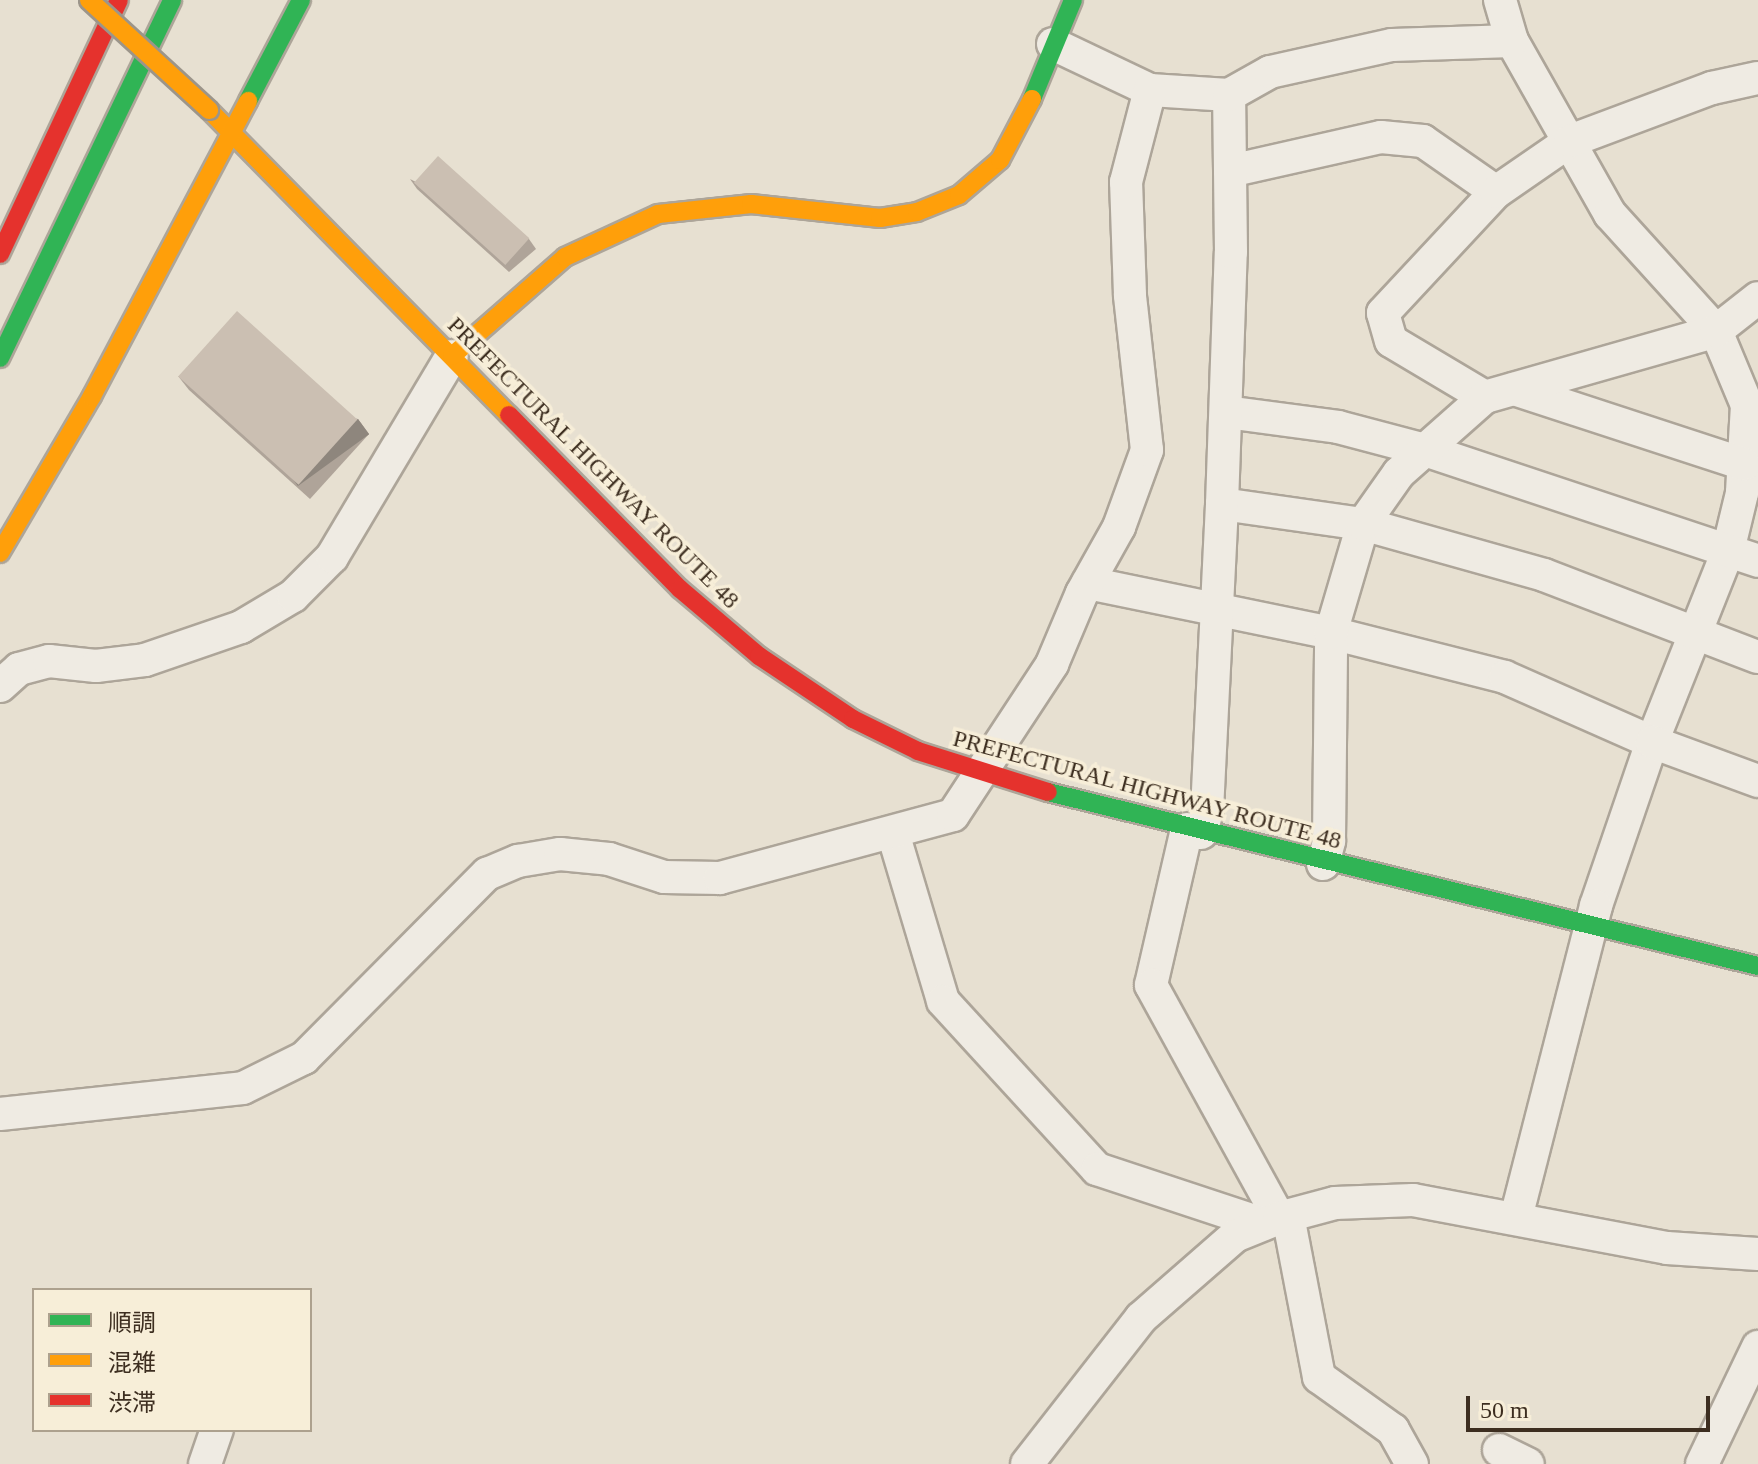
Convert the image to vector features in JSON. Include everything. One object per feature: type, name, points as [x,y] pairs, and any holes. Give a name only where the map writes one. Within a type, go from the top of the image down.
[{"type":"main road","name":"PREFECTURAL HIGHWAY ROUTE 48","points":[[89,0],[233,133],[680,589],[759,656],[853,719],[918,751],[982,774],[1323,864],[1758,966]]},
{"type":"main road","points":[[0,254],[119,0]]},
{"type":"main road","points":[[0,358],[172,0]]},
{"type":"main road","points":[[0,553],[233,133],[301,0]]},
{"type":"main road","points":[[452,356],[565,257],[614,230],[658,214],[751,204],[880,218],[917,212],[959,195],[1000,160],[1024,119],[1073,0]]},
{"type":"street","points":[[1500,0],[1512,41],[1610,214],[1716,331],[1752,404],[1748,484],[1698,635],[1652,742],[1591,929],[1516,1217]]},
{"type":"street","points":[[1053,44],[1150,90],[1229,95],[1270,72],[1392,45],[1512,41]]},
{"type":"street","points":[[1748,484],[1499,393],[1391,341],[1383,313],[1496,192],[1570,141],[1712,88],[1758,78]]},
{"type":"street","points":[[0,1114],[243,1088],[304,1058],[487,874],[518,861],[560,854],[609,859],[664,877],[720,878],[953,815],[1052,664],[1088,583],[1119,527],[1147,450],[1130,295],[1126,182],[1150,90]]},
{"type":"street","points":[[1229,95],[1226,412],[1207,811],[1194,831],[1151,985],[1277,1219],[1319,1377],[1393,1430],[1412,1464]]},
{"type":"street","points":[[1230,171],[1381,137],[1423,141],[1496,192]]},
{"type":"street","points":[[1323,864],[1329,841],[1331,633],[1363,524],[1399,473],[1499,393],[1716,331],[1737,319],[1758,298]]},
{"type":"street","points":[[0,686],[19,669],[49,661],[96,666],[145,660],[241,627],[293,596],[332,557],[452,356]]},
{"type":"street","points":[[1226,412],[1338,427],[1425,450],[1758,561]]},
{"type":"street","points":[[1222,504],[1363,524],[1544,575],[1758,657]]},
{"type":"street","points":[[1088,583],[1331,633],[1505,677],[1652,742],[1758,781]]},
{"type":"street","points":[[893,833],[943,1001],[1097,1169],[1277,1219]]},
{"type":"street","points":[[1027,1464],[1141,1318],[1235,1236],[1277,1219],[1335,1203],[1413,1200],[1516,1217],[1667,1248],[1758,1254]]},
{"type":"street","points":[[1702,1464],[1758,1347]]},
{"type":"street","points":[[205,1464],[216,1432]]},
{"type":"street","points":[[1499,1450],[1528,1464]]},
{"type":"building","points":[[438,156],[529,238],[505,265],[414,183]]},
{"type":"building","points":[[237,311],[357,419],[299,485],[178,376]]},
{"type":"traffic: fast","points":[[0,358],[172,0]]},
{"type":"traffic: fast","points":[[248,101],[301,0]]},
{"type":"traffic: fast","points":[[1032,99],[1073,0]]},
{"type":"traffic: fast","points":[[1048,792],[1758,966]]},
{"type":"traffic: slow","points":[[89,0],[209,110]]},
{"type":"traffic: slow","points":[[452,356],[565,257],[658,214],[751,204],[880,218],[917,212],[959,195],[1000,160],[1032,99]]},
{"type":"traffic: slow","points":[[0,553],[92,396],[248,101]]},
{"type":"traffic: slow","points":[[209,110],[509,415]]},
{"type":"traffic: jam","points":[[0,254],[119,0]]},
{"type":"traffic: jam","points":[[509,415],[680,589],[759,656],[853,719],[918,751],[1048,792]]}]
